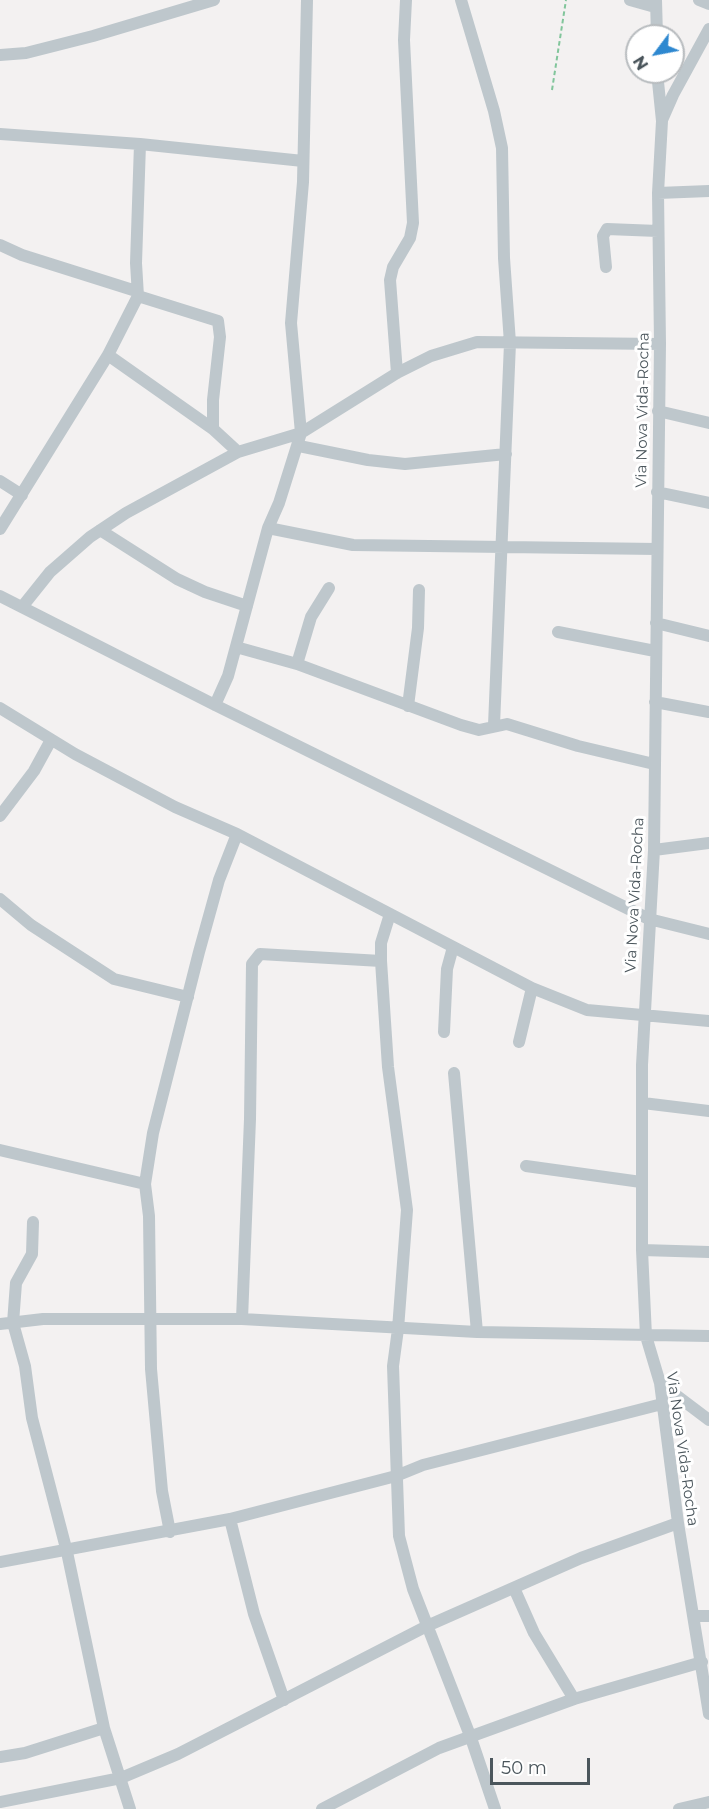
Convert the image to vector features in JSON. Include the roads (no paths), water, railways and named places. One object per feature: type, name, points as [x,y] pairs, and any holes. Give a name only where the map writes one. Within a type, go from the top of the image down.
[{"type":"street","points":[[0,55],[26,52],[93,36],[214,0]]},
{"type":"street","points":[[215,705],[228,676],[268,528],[299,446],[301,433],[291,322],[303,161],[308,48],[307,0]]},
{"type":"street","points":[[397,373],[390,280],[393,267],[410,238],[413,223],[404,40],[405,0]]},
{"type":"street","points":[[461,0],[494,111],[502,148],[504,258],[510,343],[494,725]]},
{"type":"street","points":[[630,0],[656,3],[657,24]]},
{"type":"street","points":[[699,0],[709,4]]},
{"type":"street","points":[[662,121],[672,95],[709,29]]},
{"type":"street","name":"Via Nova Vida-Rocha","points":[[658,84],[662,121],[658,193],[660,344],[654,850],[644,1016],[642,1250],[646,1336],[660,1383],[678,1522],[709,1714]]},
{"type":"street","points":[[0,134],[140,144],[303,161]]},
{"type":"street","points":[[0,529],[108,355],[137,293],[140,144]]},
{"type":"street","points":[[658,193],[709,191]]},
{"type":"street","points":[[606,267],[603,236],[607,230],[658,231]]},
{"type":"street","points":[[0,245],[22,255],[218,321],[220,337],[213,400],[213,429]]},
{"type":"street","points":[[22,607],[50,572],[100,530],[177,483],[238,452],[301,433],[397,373],[451,349],[477,342],[660,344]]},
{"type":"street","points":[[108,355],[213,429],[238,452]]},
{"type":"street","points":[[658,411],[709,423]]},
{"type":"street","points":[[299,446],[368,460],[405,464],[506,454]]},
{"type":"street","points":[[0,481],[22,495]]},
{"type":"street","points":[[657,492],[709,503]]},
{"type":"street","points":[[268,528],[353,545],[502,549],[657,549]]},
{"type":"street","points":[[100,530],[177,579],[205,592],[247,606]]},
{"type":"street","points":[[297,664],[311,617],[329,588]]},
{"type":"street","points":[[408,706],[418,628],[419,590]]},
{"type":"street","points":[[0,596],[649,919],[709,934]]},
{"type":"street","points":[[656,623],[709,636]]},
{"type":"street","points":[[558,632],[655,651]]},
{"type":"street","points":[[236,647],[297,664],[479,730],[494,725],[518,727],[578,746],[654,764]]},
{"type":"street","points":[[655,702],[709,712]]},
{"type":"street","points":[[0,708],[51,740],[175,807],[237,834],[532,988],[587,1010],[709,1021]]},
{"type":"street","points":[[0,816],[34,771],[51,740]]},
{"type":"street","points":[[170,1532],[162,1491],[151,1369],[145,1184],[153,1133],[188,997],[219,880],[237,834]]},
{"type":"street","points":[[654,850],[709,843]]},
{"type":"street","points":[[0,899],[31,925],[114,979],[188,997]]},
{"type":"street","points":[[390,914],[381,943],[381,961],[388,1066],[407,1210],[393,1366],[399,1536],[405,1566],[426,1626],[471,1738],[495,1809]]},
{"type":"street","points":[[444,1032],[447,969],[453,947]]},
{"type":"street","points":[[242,1319],[252,964],[260,954],[381,961]]},
{"type":"street","points":[[519,1042],[532,988]]},
{"type":"street","points":[[453,1073],[463,1168],[465,1225],[477,1332]]},
{"type":"street","points":[[643,1103],[709,1111]]},
{"type":"street","points":[[0,1150],[145,1184]]},
{"type":"street","points":[[526,1166],[641,1182]]},
{"type":"street","points":[[33,1222],[32,1254],[16,1283],[13,1323],[25,1365],[32,1418],[67,1552],[104,1728],[130,1809]]},
{"type":"street","points":[[642,1250],[709,1252]]},
{"type":"street","points":[[0,1324],[43,1319],[151,1321],[242,1319],[477,1332],[709,1336]]},
{"type":"street","points":[[660,1383],[709,1420]]},
{"type":"street","points":[[0,1563],[230,1519],[396,1476],[423,1465],[662,1404]]},
{"type":"street","points":[[230,1519],[254,1614],[284,1700]]},
{"type":"street","points":[[0,1802],[121,1778],[178,1754],[426,1626],[617,1543],[678,1522]]},
{"type":"street","points":[[514,1588],[534,1633],[574,1699]]},
{"type":"street","points":[[694,1616],[709,1616]]},
{"type":"street","points":[[322,1809],[396,1769],[471,1738],[574,1699],[702,1662]]},
{"type":"street","points":[[0,1757],[25,1753],[104,1728]]},
{"type":"street","points":[[679,1809],[709,1802]]}]
